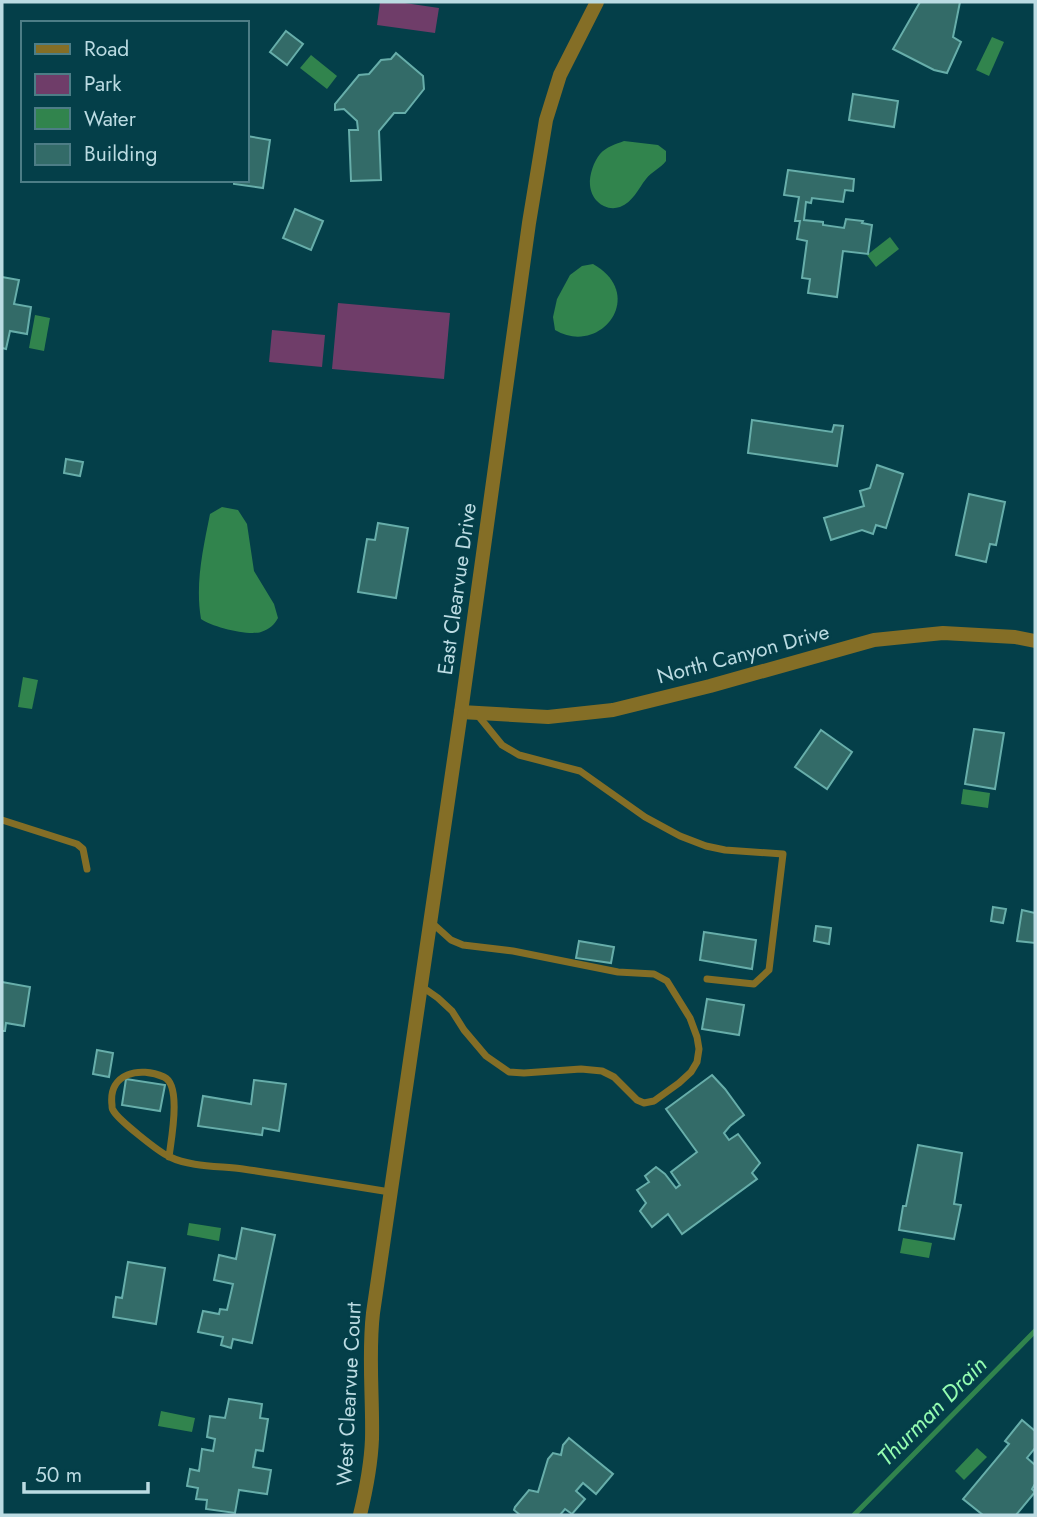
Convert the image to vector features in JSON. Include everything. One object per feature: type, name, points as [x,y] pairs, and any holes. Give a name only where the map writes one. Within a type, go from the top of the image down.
[{"type":"street","name":"East Clearvue Drive","points":[[390,1192],[546,120],[560,75],[597,2]]},
{"type":"street","name":"North Canyon Drive","points":[[461,712],[548,718],[613,710],[874,640],[943,633],[1015,637],[1035,641]]},
{"type":"street","name":"West Clearvue Court","points":[[360,1515],[369,1476],[372,1438],[370,1346],[390,1192]]},
{"type":"lane","points":[[476,713],[502,745],[519,755],[580,771],[645,817],[680,836],[725,850],[783,854],[769,970],[754,984],[707,979]]},
{"type":"lane","points":[[2,820],[77,845],[83,849],[87,869]]},
{"type":"lane","points":[[420,986],[452,1011],[473,1043],[486,1056],[509,1072],[581,1069],[602,1071],[614,1077],[644,1103],[654,1101],[679,1083],[697,1062],[699,1049],[690,1018],[667,981],[654,974],[618,972],[513,951],[463,945],[451,940],[429,921]]},
{"type":"lane","points":[[169,1157],[175,1096],[172,1084],[166,1077],[146,1072],[127,1074],[119,1079],[114,1090],[111,1102],[113,1110],[144,1139],[169,1157],[188,1163],[266,1172],[390,1192]]},
{"type":"green space","points":[[380,2],[439,8],[435,33],[377,25]]},
{"type":"green space","points":[[338,303],[450,313],[444,379],[332,369]]},
{"type":"green space","points":[[272,330],[325,335],[322,367],[269,362]]},
{"type":"water","points":[[992,37],[1004,42],[989,76],[976,70]]},
{"type":"water","points":[[311,55],[337,76],[327,89],[300,68]]},
{"type":"water","points":[[624,141],[658,145],[666,151],[666,161],[648,176],[628,202],[620,207],[609,208],[600,204],[593,195],[591,173],[602,152]]},
{"type":"water","points":[[890,237],[899,249],[876,267],[867,255]]},
{"type":"water","points":[[593,264],[609,277],[617,291],[617,306],[612,319],[601,329],[588,335],[572,336],[555,330],[553,317],[557,299],[570,275],[582,266]]},
{"type":"water","points":[[35,315],[50,318],[44,351],[29,348]]},
{"type":"water","points":[[222,507],[238,510],[247,524],[254,571],[274,604],[278,618],[267,630],[248,633],[230,630],[201,619],[199,580],[205,540],[210,514]]},
{"type":"water","points":[[23,677],[38,680],[32,709],[18,707]]},
{"type":"water","points":[[963,789],[990,793],[988,808],[961,804]]},
{"type":"water","points":[[189,1223],[221,1228],[219,1241],[187,1235]]},
{"type":"water","points":[[903,1238],[932,1243],[929,1258],[900,1253]]},
{"type":"water","points":[[161,1411],[195,1418],[192,1432],[158,1426]]},
{"type":"water","points":[[977,1448],[987,1457],[964,1480],[955,1471]]},
{"type":"building","points":[[920,2],[960,2],[953,37],[961,42],[947,73],[934,70],[893,49]]},
{"type":"building","points":[[286,31],[303,44],[287,65],[270,52]]},
{"type":"building","points":[[396,53],[423,76],[424,89],[405,113],[394,113],[379,131],[381,180],[351,181],[349,130],[358,130],[357,121],[344,109],[335,110],[335,104],[359,75],[369,74],[381,60],[391,59]]},
{"type":"building","points":[[853,94],[898,101],[894,127],[849,120]]},
{"type":"building","points":[[248,136],[270,140],[263,188],[234,184],[248,182]]},
{"type":"building","points":[[788,170],[854,179],[853,191],[845,190],[843,202],[812,198],[811,203],[806,202],[804,220],[844,228],[846,219],[872,225],[868,254],[843,251],[837,297],[808,293],[810,279],[802,278],[807,241],[797,239],[800,221],[795,221],[799,197],[784,195]]},
{"type":"building","points":[[295,209],[323,221],[311,250],[283,238]]},
{"type":"building","points":[[2,277],[19,280],[14,304],[31,307],[27,334],[10,331],[6,349],[2,348]]},
{"type":"building","points":[[752,420],[832,432],[834,425],[843,426],[837,466],[748,453]]},
{"type":"building","points":[[66,459],[83,462],[80,476],[64,473]]},
{"type":"building","points":[[877,465],[903,474],[886,528],[876,525],[873,534],[862,530],[831,540],[824,518],[864,506],[860,491],[870,488]]},
{"type":"building","points":[[969,494],[1005,502],[996,545],[990,544],[986,562],[956,555]]},
{"type":"building","points":[[378,523],[408,528],[396,598],[358,592],[367,539],[375,540]]},
{"type":"building","points":[[974,729],[1004,733],[995,789],[965,784]]},
{"type":"building","points":[[821,730],[852,752],[827,789],[795,767]]},
{"type":"building","points":[[993,907],[1006,909],[1003,923],[991,921]]},
{"type":"building","points":[[1022,910],[1035,913],[1035,943],[1017,941]]},
{"type":"building","points":[[816,926],[831,928],[829,944],[814,941]]},
{"type":"building","points":[[704,932],[756,940],[752,969],[700,960]]},
{"type":"building","points":[[579,941],[614,947],[611,963],[576,958]]},
{"type":"building","points":[[2,982],[30,987],[24,1026],[6,1023],[5,1031],[2,1031]]},
{"type":"building","points":[[707,999],[744,1005],[739,1035],[702,1029]]},
{"type":"building","points":[[97,1050],[113,1053],[109,1077],[93,1074]]},
{"type":"building","points":[[712,1075],[744,1115],[724,1133],[729,1140],[738,1134],[760,1163],[752,1173],[757,1179],[682,1234],[668,1214],[652,1227],[640,1211],[646,1203],[637,1190],[649,1182],[645,1176],[656,1167],[676,1188],[680,1185],[671,1172],[697,1152],[666,1109]]},
{"type":"building","points":[[126,1079],[165,1085],[160,1111],[122,1105]]},
{"type":"building","points":[[254,1080],[286,1084],[279,1131],[263,1128],[262,1135],[198,1126],[203,1096],[251,1104]]},
{"type":"building","points":[[918,1145],[962,1153],[954,1204],[961,1205],[954,1239],[899,1230]]},
{"type":"building","points":[[242,1228],[275,1235],[252,1343],[233,1339],[231,1348],[221,1345],[223,1337],[198,1332],[203,1311],[219,1314],[220,1309],[227,1310],[233,1284],[214,1280],[219,1255],[236,1259]]},
{"type":"building","points":[[128,1262],[165,1268],[156,1324],[113,1317],[116,1297],[122,1298]]},
{"type":"building","points":[[229,1399],[262,1404],[260,1418],[268,1419],[263,1451],[256,1450],[253,1467],[271,1470],[267,1494],[239,1490],[235,1513],[206,1509],[207,1500],[196,1499],[198,1488],[187,1486],[190,1469],[199,1471],[202,1449],[213,1451],[215,1439],[207,1437],[210,1416],[225,1418]]},
{"type":"building","points":[[1022,1420],[1035,1431],[1035,1448],[1027,1458],[1035,1465],[1035,1484],[1032,1489],[1035,1492],[1016,1515],[983,1515],[963,1499],[1009,1444],[1005,1441]]},
{"type":"building","points":[[569,1438],[613,1474],[596,1494],[583,1483],[576,1491],[585,1499],[572,1514],[565,1509],[560,1515],[520,1515],[514,1510],[515,1507],[529,1490],[538,1492],[548,1459],[553,1453],[561,1455],[563,1445]]},
{"type":"waterway","name":"Thurman Drain","points":[[854,1515],[1035,1331]]}]
